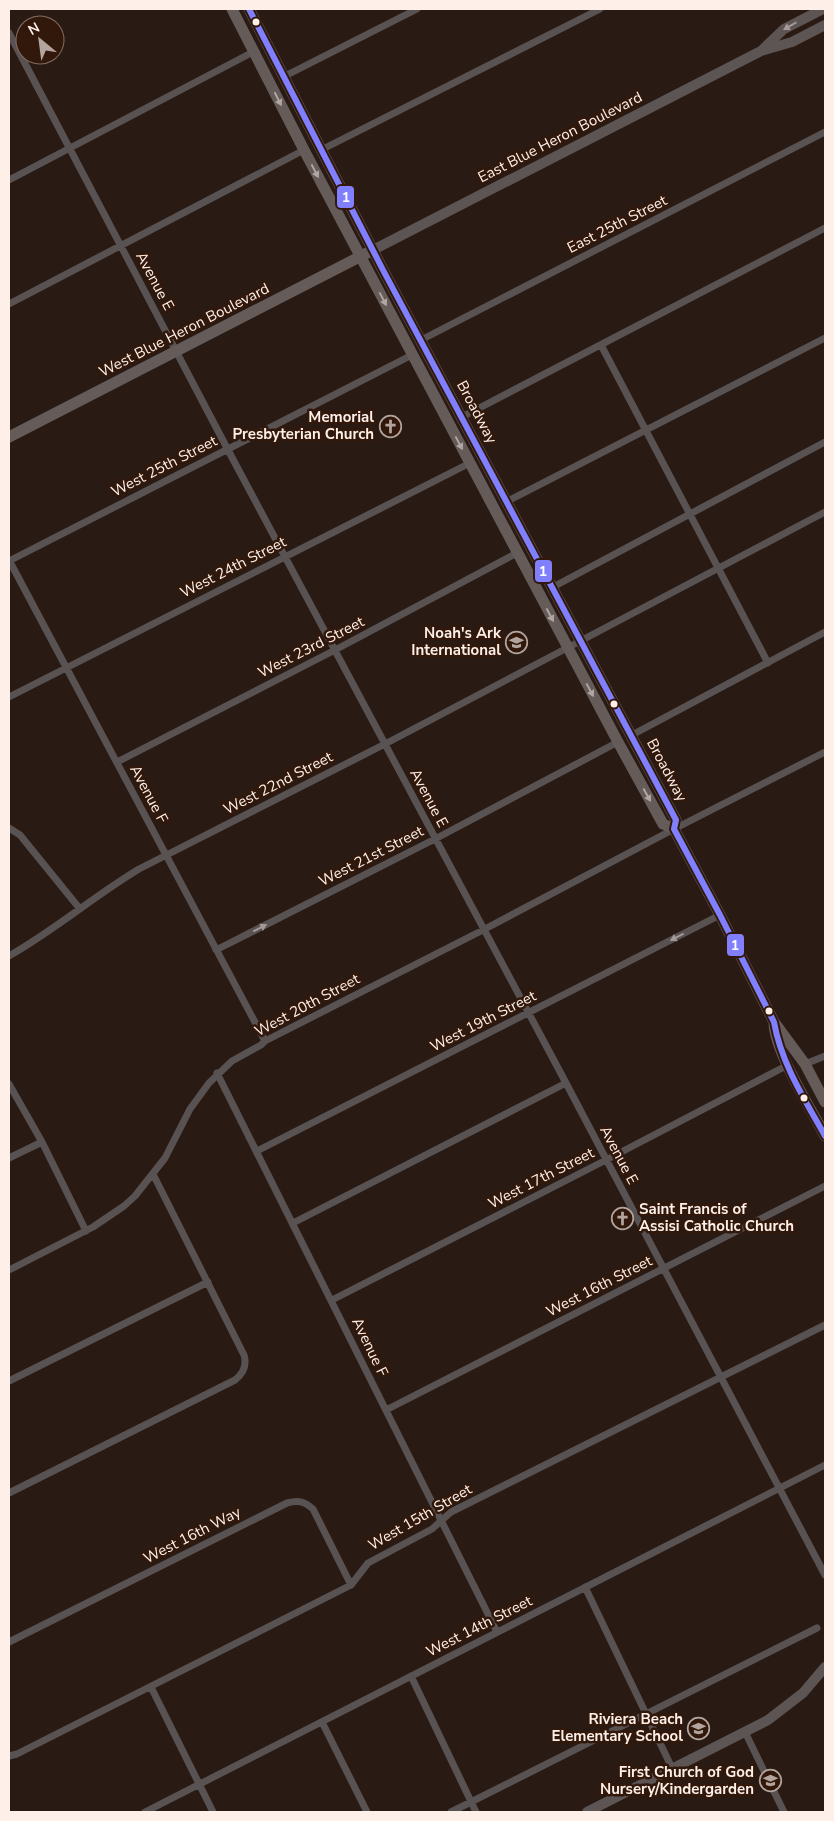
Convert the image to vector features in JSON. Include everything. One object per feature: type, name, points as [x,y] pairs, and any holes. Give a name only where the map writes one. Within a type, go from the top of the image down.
[{"type":"main road","name":"Broadway","points":[[232,9],[304,150],[618,742],[663,824],[674,829],[720,914],[774,1022],[806,1064],[825,1102]]},
{"type":"main road","points":[[232,9],[243,16],[270,71],[283,76]]},
{"type":"main road","name":"Broadway","points":[[249,9],[373,250],[632,735],[676,820],[674,829]]},
{"type":"main road","name":"East Blue Heron Boulevard","points":[[761,50],[784,29],[823,9]]},
{"type":"main road","name":"East Blue Heron Boulevard","points":[[373,250],[761,50],[792,42],[825,25]]},
{"type":"main road","name":"West Blue Heron Boulevard","points":[[9,437],[373,250]]},
{"type":"main road","name":"Broadway","points":[[774,1022],[775,1035],[788,1065],[825,1136]]},
{"type":"main road","points":[[587,1812],[768,1720],[785,1708],[816,1680],[825,1667]]},
{"type":"street","points":[[283,76],[417,9]]},
{"type":"street","points":[[321,150],[600,9]]},
{"type":"street","name":"Avenue E","points":[[9,33],[825,1575]]},
{"type":"street","points":[[9,180],[254,52]]},
{"type":"street","name":"East 25th Street","points":[[421,340],[825,132]]},
{"type":"street","points":[[9,304],[304,150]]},
{"type":"street","points":[[462,417],[825,228]]},
{"type":"street","points":[[508,501],[825,338]]},
{"type":"street","points":[[601,345],[688,514],[768,663]]},
{"type":"street","name":"West 25th Street","points":[[9,561],[412,355]]},
{"type":"street","points":[[553,587],[825,442]]},
{"type":"street","name":"West 24th Street","points":[[9,697],[470,463]]},
{"type":"street","name":"West 22nd Street","points":[[9,956],[55,928],[114,884],[166,855],[385,744],[825,512]]},
{"type":"street","name":"West 23rd Street","points":[[117,762],[335,650],[517,553]]},
{"type":"street","name":"Avenue F","points":[[9,561],[265,1041]]},
{"type":"street","points":[[632,735],[825,632]]},
{"type":"street","name":"West 21st Street","points":[[216,950],[435,839],[618,742]]},
{"type":"street","name":"West 20th Street","points":[[9,1270],[86,1231],[124,1206],[135,1196],[170,1151],[190,1110],[201,1093],[217,1074],[232,1061],[261,1046],[265,1041],[484,930],[674,829],[825,752]]},
{"type":"street","points":[[9,828],[20,835],[80,909]]},
{"type":"street","name":"West 19th Street","points":[[258,1151],[720,914]]},
{"type":"street","points":[[806,1064],[825,1056]]},
{"type":"street","name":"West 17th Street","points":[[332,1300],[788,1065]]},
{"type":"street","name":"Avenue F","points":[[217,1074],[258,1151],[497,1632]]},
{"type":"street","points":[[293,1223],[566,1083]]},
{"type":"street","points":[[9,1084],[42,1142],[86,1231]]},
{"type":"street","points":[[9,1158],[42,1142]]},
{"type":"street","points":[[9,1493],[235,1380],[240,1376],[245,1367],[244,1354],[153,1174]]},
{"type":"street","name":"West 16th Street","points":[[386,1410],[825,1186]]},
{"type":"street","points":[[9,1381],[208,1282]]},
{"type":"street","name":"West 15th Street","points":[[9,1756],[151,1687],[351,1585],[368,1562],[432,1529],[451,1512],[825,1325]]},
{"type":"street","name":"West 14th Street","points":[[146,1812],[825,1465]]},
{"type":"street","name":"West 16th Way","points":[[9,1642],[287,1503],[296,1501],[302,1501],[313,1509],[351,1585]]},
{"type":"street","points":[[585,1587],[672,1768]]},
{"type":"street","points":[[451,1812],[817,1628]]},
{"type":"street","points":[[411,1676],[476,1812]]},
{"type":"street","points":[[151,1687],[213,1812]]},
{"type":"street","points":[[322,1722],[367,1812]]},
{"type":"street","points":[[745,1732],[784,1812]]},
{"type":"transit line","name":"1","points":[[249,9],[383,270],[676,820],[674,829],[774,1022],[777,1037],[788,1067],[825,1136]]},
{"type":"place","name":"Memorial Presbyterian Church","points":[[390,426]]},
{"type":"place","name":"Noah's Ark International","points":[[517,642]]},
{"type":"place","name":"Saint Francis of Assisi Catholic Church","points":[[623,1218]]},
{"type":"place","name":"Riviera Beach Elementary School","points":[[699,1728]]},
{"type":"place","name":"First Church of God Nursery/Kindergarden","points":[[770,1781]]}]
